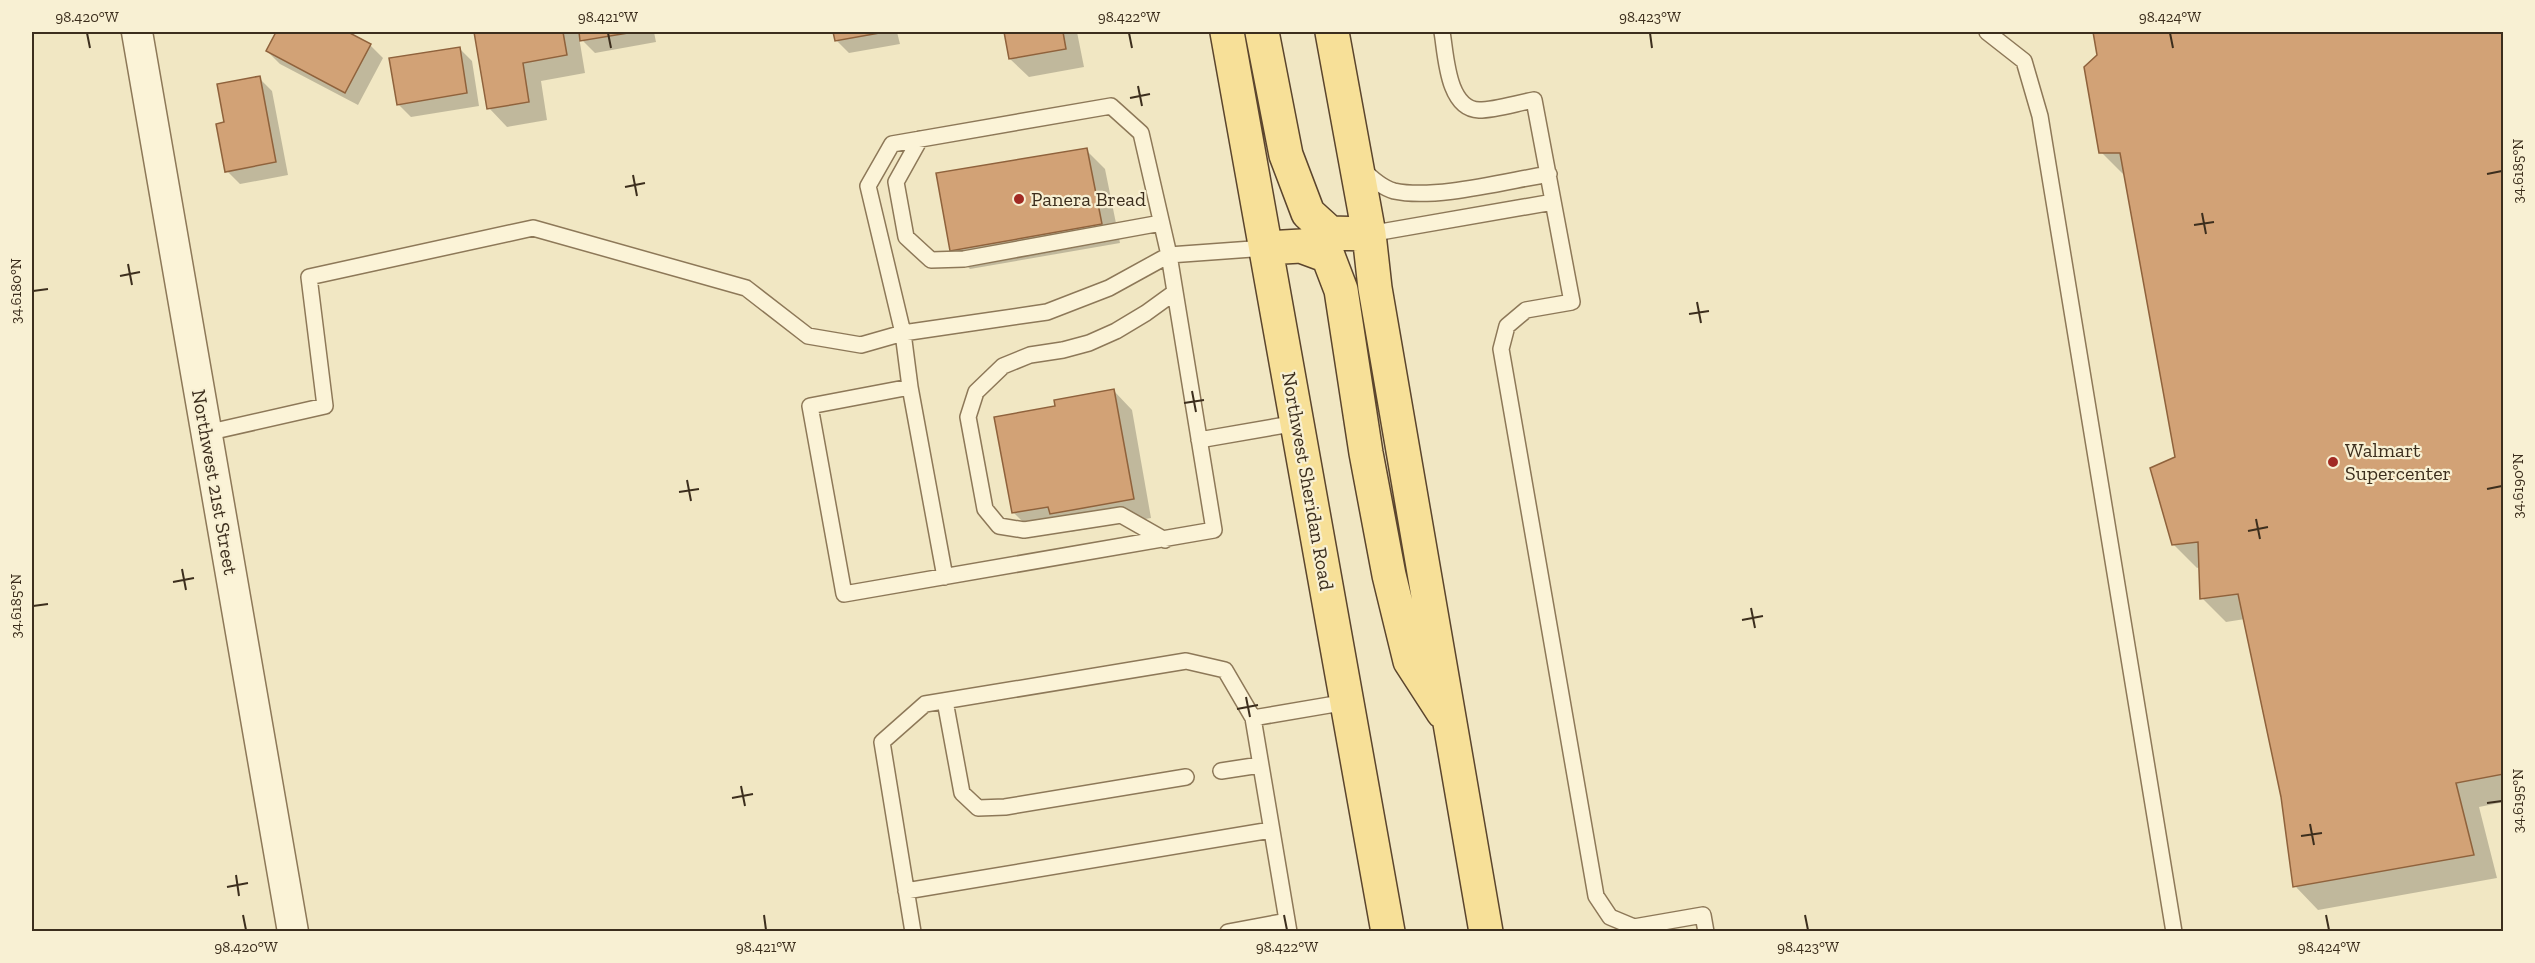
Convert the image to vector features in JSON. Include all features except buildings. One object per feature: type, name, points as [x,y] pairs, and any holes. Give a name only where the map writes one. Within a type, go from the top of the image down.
[{"type":"main road","name":"Northwest Sheridan Road","points":[[1227,32],[1388,932]]},
{"type":"main road","points":[[1263,32],[1286,155],[1308,213],[1330,233],[1369,234]]},
{"type":"main road","points":[[1332,32],[1369,234],[1377,300],[1485,932]]},
{"type":"main road","points":[[1266,248],[1301,246],[1328,256],[1341,290],[1366,453],[1389,575],[1410,662],[1450,724]]},
{"type":"street","name":"Northwest 21st Street","points":[[137,32],[293,932]]},
{"type":"lane","points":[[1442,32],[1451,85],[1460,101],[1477,110],[1534,100],[1572,302],[1526,310],[1507,326],[1501,349],[1596,896],[1610,917],[1634,927],[1703,915],[1706,932]]},
{"type":"lane","points":[[1987,32],[2024,61],[2040,116],[2174,932]]},
{"type":"lane","points":[[910,387],[810,406],[844,594],[1165,540],[1214,530],[1168,255],[1141,133],[1111,106],[892,144],[868,186],[903,333],[910,387],[945,577]]},
{"type":"lane","points":[[920,139],[896,182],[906,237],[931,260],[964,260],[1161,223]]},
{"type":"lane","points":[[1354,161],[1369,177],[1392,190],[1424,195],[1548,174]]},
{"type":"lane","points":[[1369,234],[1553,202]]},
{"type":"lane","points":[[206,433],[324,406],[309,277],[533,228],[746,288],[808,336],[861,345],[903,333],[1047,312],[1109,288],[1168,255],[1266,248]]},
{"type":"lane","points":[[1165,540],[1121,515],[1024,530],[999,526],[985,509],[969,417],[976,392],[1003,366],[1030,355],[1089,343],[1116,331],[1146,313],[1174,292]]},
{"type":"lane","points":[[1199,440],[1297,423]]},
{"type":"lane","points":[[913,932],[882,742],[925,704],[1186,661],[1225,670],[1253,718],[1288,926],[1228,932]]},
{"type":"lane","points":[[945,701],[962,793],[978,808],[1005,807],[1186,777]]},
{"type":"lane","points":[[1253,718],[1347,702]]},
{"type":"lane","points":[[1221,771],[1260,765]]},
{"type":"lane","points":[[906,891],[1271,830]]},
{"type":"place","name":"Panera Bread","points":[[1019,199]]},
{"type":"place","name":"Walmart Supercenter","points":[[2333,462]]}]
